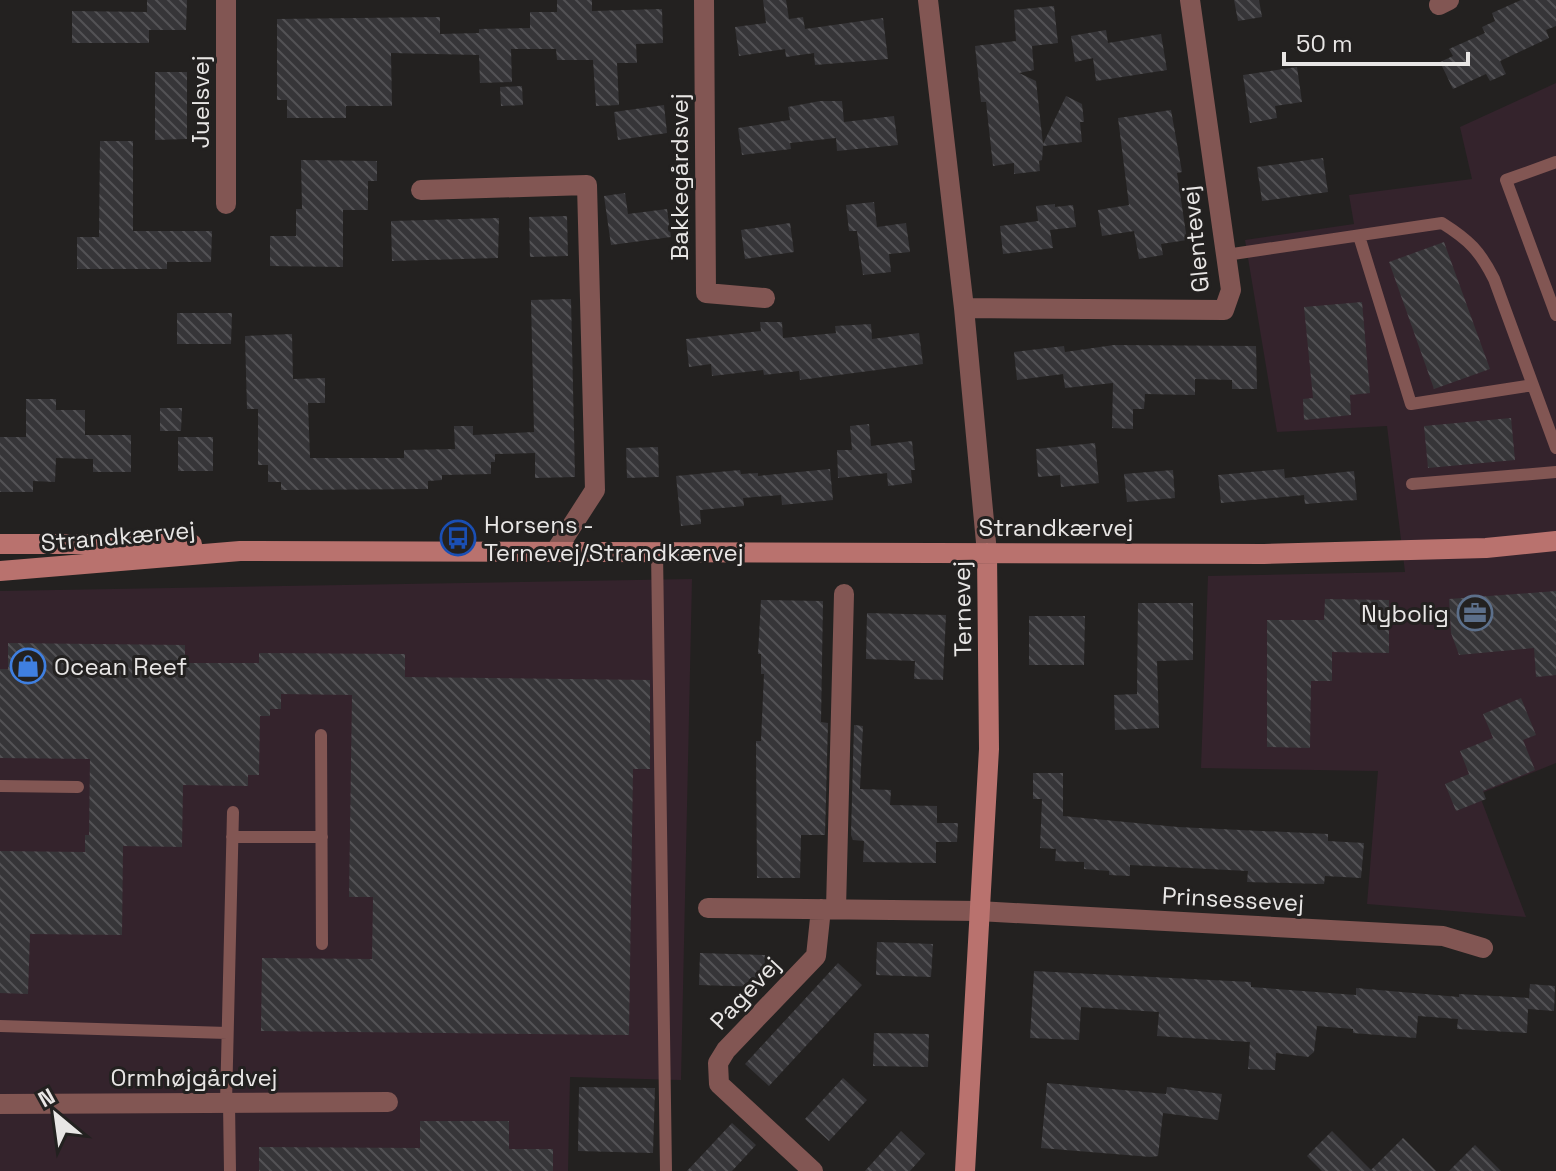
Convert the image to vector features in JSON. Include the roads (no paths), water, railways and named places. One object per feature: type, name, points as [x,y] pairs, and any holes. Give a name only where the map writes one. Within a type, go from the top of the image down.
[{"type":"main road","name":"Strandkærvej","points":[[0,571],[240,551],[1264,554],[1486,548],[1556,541]]},
{"type":"main road","name":"Strandkærvej","points":[[0,544],[198,544],[240,551]]},
{"type":"main road","name":"Ternevej","points":[[965,1171],[989,749],[987,553]]},
{"type":"street","name":"Juelsvej","points":[[226,0],[226,204]]},
{"type":"street","name":"Bakkegårdsvej","points":[[704,0],[706,293],[765,298]]},
{"type":"street","name":"Ternevej","points":[[928,0],[964,308],[987,553]]},
{"type":"street","name":"Glentevej","points":[[964,308],[1224,310],[1231,290],[1190,0]]},
{"type":"street","points":[[421,190],[587,185],[595,490],[555,552]]},
{"type":"street","name":"Pagevej","points":[[813,1171],[719,1084],[718,1063],[726,1050],[816,956],[829,909],[844,594]]},
{"type":"street","points":[[708,908],[978,911]]},
{"type":"street","name":"Prinsessevej","points":[[978,911],[1443,936],[1483,948]]},
{"type":"street","name":"Ormhøjgårdvej","points":[[0,1104],[388,1102]]},
{"type":"lane","points":[[1556,162],[1506,180],[1556,315]]},
{"type":"lane","points":[[1226,255],[1442,223],[1464,237],[1482,256],[1494,279],[1556,448]]},
{"type":"lane","points":[[1359,236],[1411,404],[1533,385]]},
{"type":"lane","points":[[1412,484],[1556,472]]},
{"type":"lane","points":[[657,552],[666,1171]]},
{"type":"lane","points":[[321,735],[322,944]]},
{"type":"lane","points":[[0,786],[78,787]]},
{"type":"lane","points":[[230,1171],[227,1033],[233,812]]},
{"type":"lane","points":[[232,837],[322,837]]},
{"type":"lane","points":[[0,1026],[227,1033]]},
{"type":"place","name":"Horsens - Ternevej/Strandkærvej","points":[[458,538]]},
{"type":"place","name":"Nybolig","points":[[1475,613]]},
{"type":"place","name":"Ocean Reef","points":[[28,666]]}]
